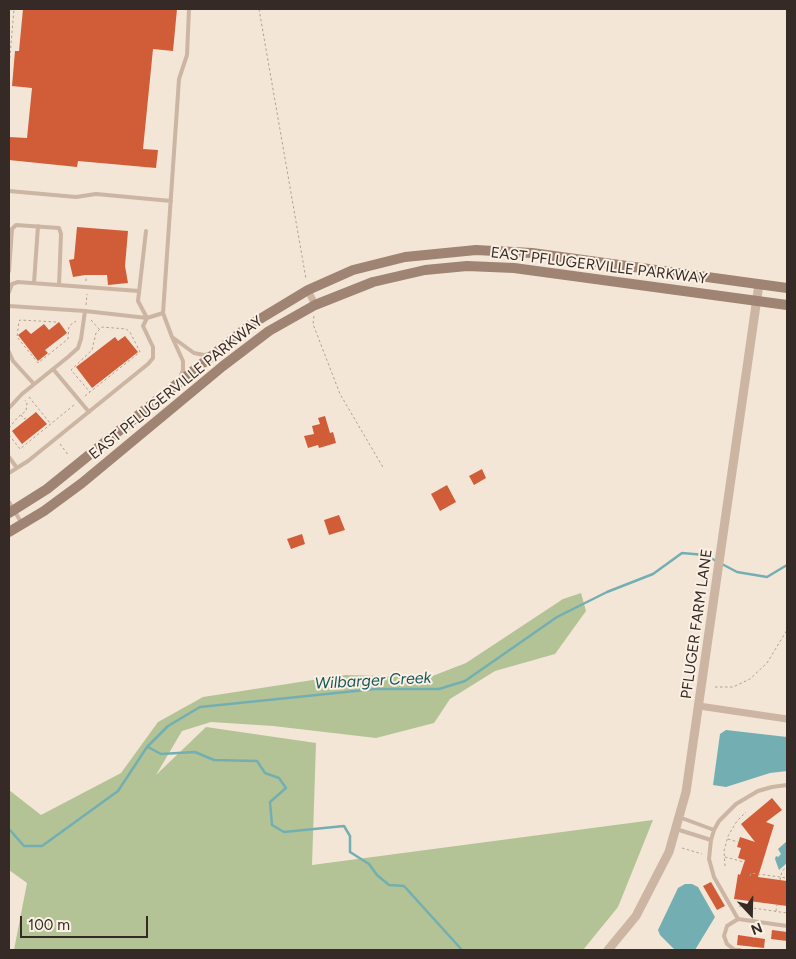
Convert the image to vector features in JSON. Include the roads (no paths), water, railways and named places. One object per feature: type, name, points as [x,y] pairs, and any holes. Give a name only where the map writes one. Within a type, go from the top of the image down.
[{"type":"main road","name":"EAST PFLUGERVILLE PARKWAY","points":[[11,508],[46,489],[250,325],[308,290],[354,270],[405,257],[476,250],[532,253],[787,288]]},
{"type":"main road","name":"EAST PFLUGERVILLE PARKWAY","points":[[9,532],[44,511],[82,483],[223,366],[269,331],[316,305],[373,282],[425,270],[467,266],[514,268],[787,305]]},
{"type":"street","name":"PFLUGER FARM LANE","points":[[608,950],[636,916],[669,852],[686,792],[759,284]]},
{"type":"street","points":[[308,290],[316,305]]},
{"type":"street","points":[[698,706],[787,719]]},
{"type":"lane","points":[[179,382],[183,370],[183,361],[162,313],[179,79],[187,55],[189,9]]},
{"type":"lane","points":[[9,191],[76,197],[96,194],[170,201]]},
{"type":"lane","points":[[9,270],[12,229],[16,225],[59,228],[61,234],[58,285]]},
{"type":"lane","points":[[34,283],[38,226]]},
{"type":"lane","points":[[146,232],[138,300],[141,310],[147,318]]},
{"type":"lane","points":[[9,292],[10,282],[139,291]]},
{"type":"lane","points":[[9,306],[86,308],[147,318],[162,313]]},
{"type":"lane","points":[[9,408],[22,394],[78,348],[86,308]]},
{"type":"lane","points":[[9,473],[28,461],[148,364],[153,358],[153,347],[143,326],[147,318]]},
{"type":"lane","points":[[172,337],[194,353],[204,355],[215,353]]},
{"type":"lane","points":[[9,352],[13,361],[34,384]]},
{"type":"lane","points":[[53,369],[89,412]]},
{"type":"lane","points":[[9,457],[17,468]]},
{"type":"lane","points":[[11,508],[23,524]]},
{"type":"lane","points":[[738,919],[714,877],[709,859],[710,840],[719,821],[736,804],[758,791],[787,785]]},
{"type":"lane","points":[[679,817],[714,830]]},
{"type":"lane","points":[[676,829],[710,840]]},
{"type":"lane","points":[[727,950],[724,936],[728,926],[738,919],[787,926]]},
{"type":"lane","points":[[727,944],[735,950],[740,950]]},
{"type":"water","points":[[726,730],[787,737],[787,771],[770,773],[726,787],[713,785],[720,734]]},
{"type":"water","points":[[787,841],[787,863],[779,870],[775,859],[776,856],[778,857],[781,854],[778,849]]},
{"type":"water","points":[[685,884],[692,884],[698,887],[715,917],[695,950],[675,950],[660,935],[658,930],[678,888]]},
{"type":"waterway","name":"Wilbarger Creek","points":[[9,829],[24,846],[42,846],[118,791],[147,747],[168,726],[200,707],[375,689],[439,689],[465,681],[557,617],[607,592],[653,574],[682,553],[705,555],[737,572],[767,577],[787,565]]},
{"type":"waterway","points":[[148,747],[161,754],[195,752],[214,760],[257,761],[265,773],[279,778],[286,788],[270,802],[272,825],[284,832],[344,826],[350,836],[350,852],[369,864],[377,875],[389,885],[404,886],[462,950]]}]
